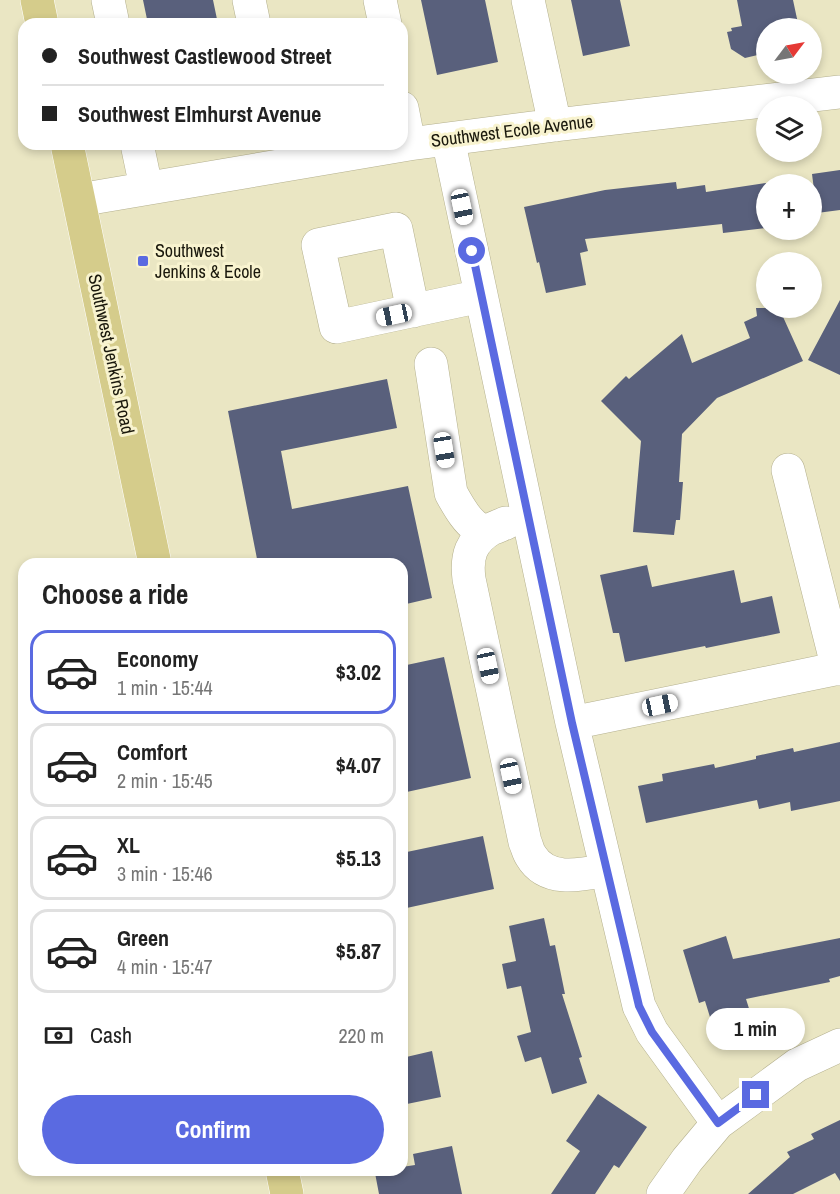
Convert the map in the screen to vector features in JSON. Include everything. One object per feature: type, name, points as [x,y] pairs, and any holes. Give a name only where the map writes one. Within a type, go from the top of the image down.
[{"type":"main road","points":[[37,0],[41,18]]},
{"type":"main road","name":"Southwest Jenkins Road","points":[[68,150],[153,558]]},
{"type":"main road","points":[[283,1176],[287,1194]]},
{"type":"street","points":[[108,0],[112,18]]},
{"type":"street","points":[[249,0],[253,18]]},
{"type":"street","points":[[380,0],[384,18]]},
{"type":"street","points":[[528,0],[555,125]]},
{"type":"street","name":"Southwest Ecole Avenue","points":[[409,144],[840,93]]},
{"type":"street","points":[[408,139],[409,144]]},
{"type":"street","points":[[448,139],[572,723],[639,1006],[652,1032],[718,1123]]},
{"type":"street","points":[[138,150],[146,187]]},
{"type":"street","name":"Southwest Ecole Avenue","points":[[79,200],[284,155],[341,150]]},
{"type":"street","points":[[413,311],[481,296]]},
{"type":"street","points":[[430,364],[452,494],[457,504],[472,524],[482,530],[528,514]]},
{"type":"street","points":[[572,723],[839,668],[788,470]]},
{"type":"street","points":[[491,528],[475,542],[469,555],[468,579],[525,842],[530,855],[539,866],[551,873],[565,875],[607,870]]},
{"type":"street","points":[[663,1194],[687,1160],[718,1123],[797,1065],[840,1045]]},
{"type":"building","points":[[143,0],[213,0],[217,18],[147,18]]},
{"type":"building","points":[[421,0],[485,0],[498,62],[437,75]]},
{"type":"building","points":[[571,0],[620,0],[630,46],[583,56]]},
{"type":"building","points":[[737,0],[793,0],[797,18],[756,18],[756,55],[745,58],[731,49],[727,32],[732,31],[731,28],[742,26]]},
{"type":"building","points":[[840,170],[840,210],[822,212],[822,174],[812,174]]},
{"type":"building","points":[[676,182],[677,189],[705,185],[706,192],[756,184],[756,229],[723,233],[722,224],[585,239],[588,251],[580,253],[586,285],[546,293],[524,207],[605,190]]},
{"type":"building","points":[[840,300],[840,375],[808,360]]},
{"type":"building","points":[[756,316],[784,318],[803,361],[717,398],[682,434],[679,482],[683,482],[680,520],[676,520],[674,535],[633,532],[641,441],[601,401],[626,376],[629,379],[682,334],[692,363],[750,338],[744,322]]},
{"type":"building","points":[[387,379],[397,428],[281,451],[292,509],[408,486],[432,598],[408,604],[408,558],[257,558],[228,411]]},
{"type":"building","points":[[647,565],[652,587],[734,570],[741,603],[772,596],[780,633],[625,662],[619,633],[613,633],[600,575]]},
{"type":"building","points":[[444,657],[471,778],[408,792],[408,665]]},
{"type":"building","points":[[840,742],[840,801],[791,811],[790,802],[759,809],[757,800],[646,823],[638,786],[663,781],[662,774],[714,764],[715,768],[793,748],[794,752]]},
{"type":"building","points":[[483,836],[494,889],[408,908],[408,852]]},
{"type":"building","points":[[544,918],[550,946],[555,945],[565,994],[562,994],[582,1057],[579,1058],[587,1083],[552,1094],[541,1057],[525,1062],[517,1036],[531,1032],[521,986],[507,989],[502,964],[516,961],[509,926]]},
{"type":"building","points":[[726,936],[733,959],[840,938],[840,976],[829,979],[830,982],[746,999],[752,1018],[714,1030],[705,1001],[699,1003],[683,950]]},
{"type":"building","points":[[432,1051],[441,1097],[408,1104],[408,1057]]},
{"type":"building","points":[[598,1094],[647,1127],[619,1168],[614,1165],[595,1194],[551,1194],[580,1151],[566,1141]]},
{"type":"building","points":[[840,1120],[840,1181],[835,1173],[793,1194],[748,1194],[790,1157],[787,1152],[814,1139],[811,1134]]},
{"type":"building","points":[[452,1146],[462,1194],[379,1194],[376,1176],[408,1176],[408,1166],[415,1165],[413,1154]]},
{"type":"place","name":"Southwest Jenkins & Ecole","points":[[143,261]]},
{"type":"route","points":[[472,251],[572,723],[639,1006],[652,1032],[718,1123],[756,1095]]}]
